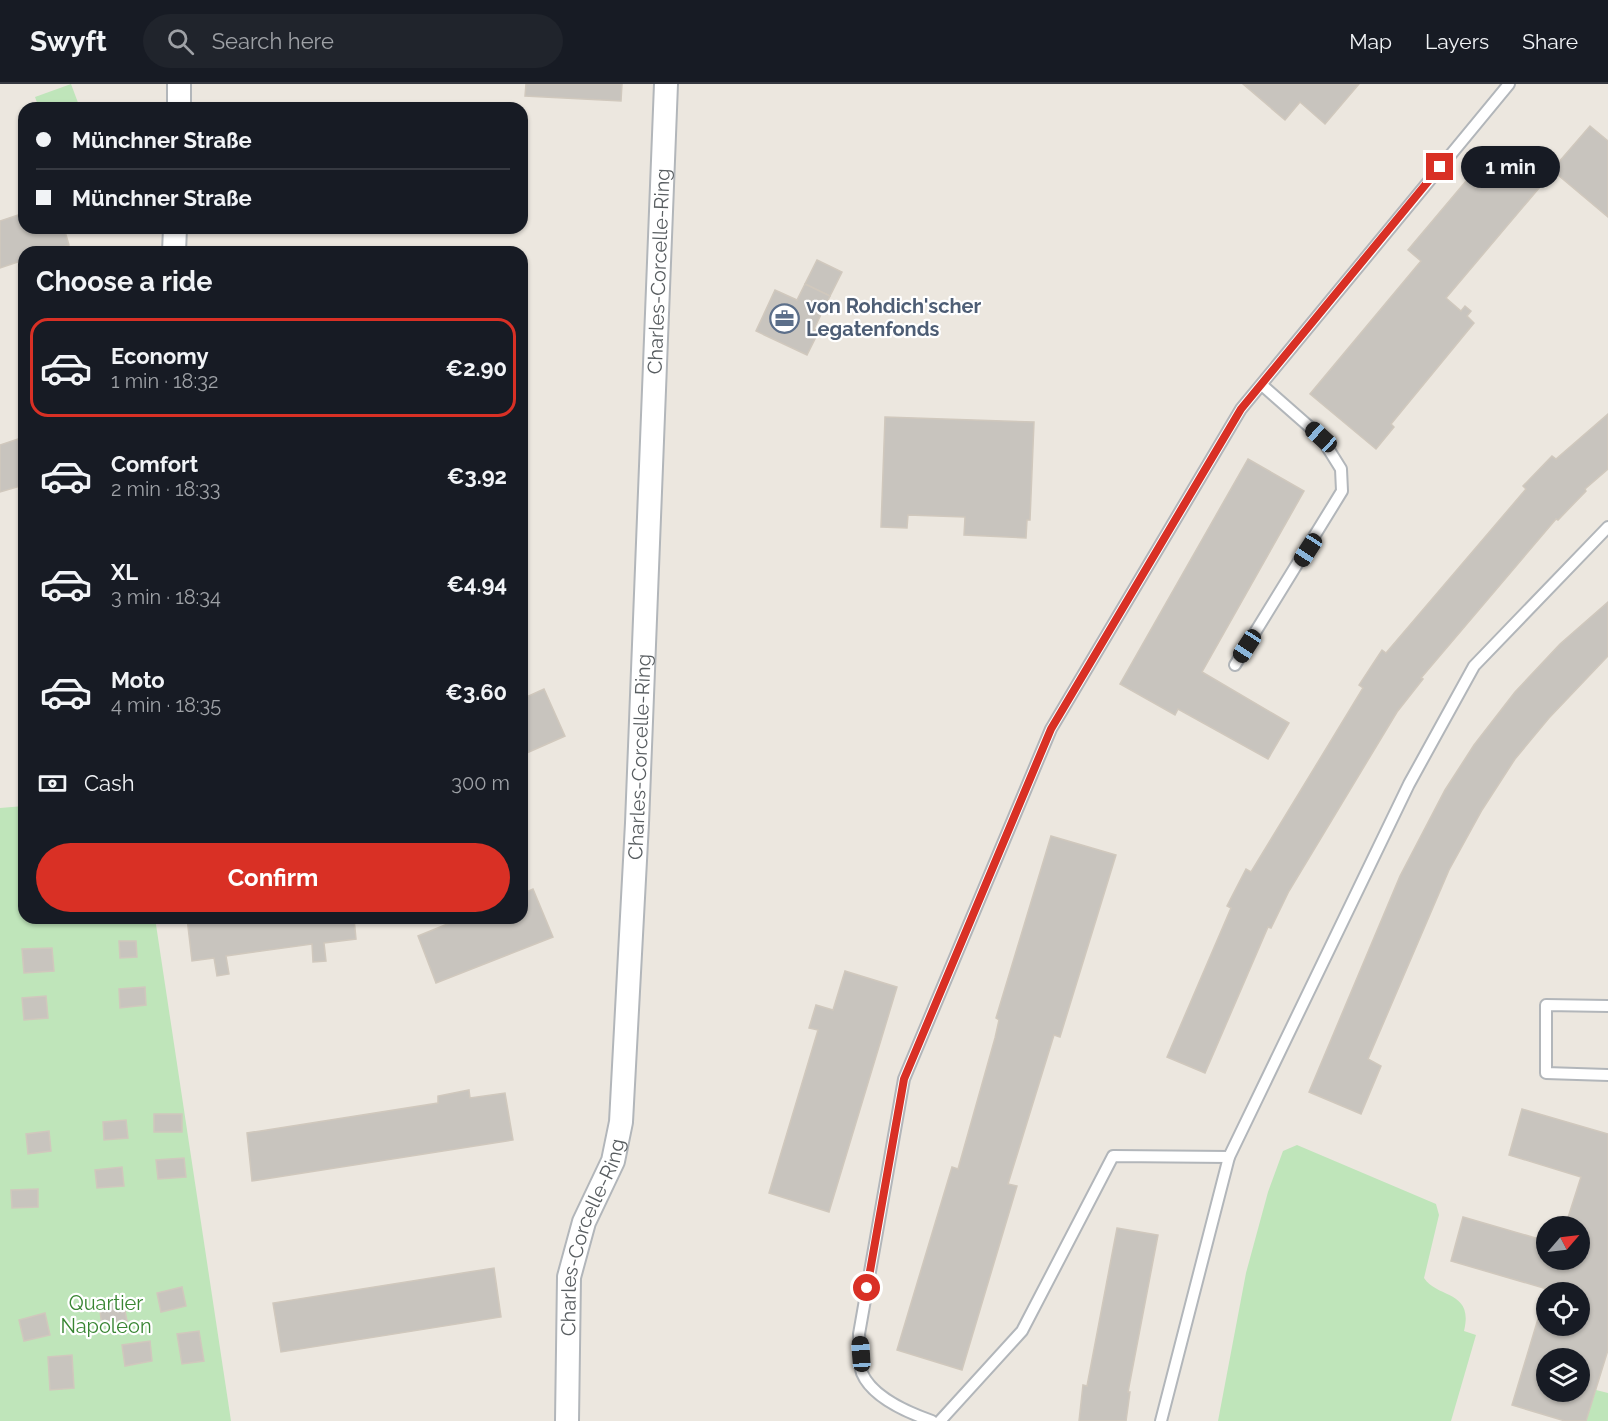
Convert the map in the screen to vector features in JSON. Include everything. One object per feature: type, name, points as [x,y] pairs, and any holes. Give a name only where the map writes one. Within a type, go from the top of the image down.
[{"type":"street","points":[[178,102],[179,84]]},
{"type":"street","name":"Charles-Corcelle-Ring","points":[[567,1421],[569,1276],[584,1222],[613,1161],[621,1122],[637,834],[666,84]]},
{"type":"lane","points":[[932,1421],[906,1412],[881,1396],[862,1373],[859,1334],[904,1079],[1051,729],[1241,409],[1509,84]]},
{"type":"lane","points":[[1235,665],[1342,491],[1341,469],[1321,437],[1262,385]]},
{"type":"lane","points":[[1161,1421],[1229,1157],[1409,784],[1474,666],[1608,527]]},
{"type":"lane","points":[[1608,1006],[1546,1005],[1546,1074],[1608,1075]]},
{"type":"lane","points":[[940,1421],[1022,1331],[1113,1156],[1229,1157]]},
{"type":"green space","points":[[71,84],[78,102],[37,102],[35,97]]},
{"type":"green space","name":"Quartier Napoleon","points":[[18,806],[18,924],[156,924],[231,1421],[0,1421],[0,808]]},
{"type":"green space","points":[[1297,1145],[1436,1204],[1439,1215],[1424,1278],[1430,1285],[1459,1302],[1464,1308],[1466,1318],[1464,1331],[1476,1335],[1451,1421],[1218,1421],[1246,1273],[1268,1192],[1283,1151]]},
{"type":"green space","points":[[1596,1390],[1608,1393],[1608,1421],[1586,1421]]},
{"type":"building","points":[[526,84],[622,84],[621,101],[525,96]]},
{"type":"building","points":[[1243,84],[1359,84],[1325,124],[1300,102],[1285,120]]},
{"type":"building","points":[[1590,126],[1608,141],[1608,217],[1552,170]]},
{"type":"building","points":[[1493,149],[1539,188],[1446,298],[1461,311],[1465,306],[1471,311],[1467,316],[1474,323],[1391,424],[1394,427],[1376,449],[1310,394],[1421,261],[1408,250]]},
{"type":"building","points":[[18,215],[18,234],[66,234],[69,245],[18,246],[18,262],[0,268],[0,221]]},
{"type":"building","points":[[817,260],[842,272],[830,296],[805,284]]},
{"type":"building","points":[[805,284],[830,296],[814,329],[819,331],[807,355],[756,331],[775,290],[797,300]]},
{"type":"building","points":[[1608,414],[1608,469],[1585,489],[1586,491],[1558,520],[1556,519],[1421,678],[1423,679],[1397,712],[1289,891],[1271,928],[1268,927],[1205,1073],[1167,1057],[1231,908],[1227,906],[1246,869],[1251,872],[1363,688],[1359,685],[1382,650],[1386,653],[1526,489],[1523,486],[1552,456],[1556,459]]},
{"type":"building","points":[[885,417],[1034,422],[1030,520],[1027,520],[1026,538],[964,535],[965,517],[908,515],[907,528],[881,527]]},
{"type":"building","points":[[18,439],[18,487],[0,492],[0,445]]},
{"type":"building","points":[[1248,459],[1304,491],[1202,672],[1289,723],[1268,759],[1178,709],[1175,715],[1120,684]]},
{"type":"building","points":[[1608,602],[1608,656],[1549,718],[1515,759],[1482,810],[1449,870],[1368,1059],[1381,1066],[1361,1114],[1309,1092],[1400,876],[1445,790],[1474,745],[1515,692],[1560,644]]},
{"type":"building","points":[[544,689],[565,736],[528,752],[528,696]]},
{"type":"building","points":[[1051,836],[1116,855],[1060,1037],[1054,1035],[1008,1184],[1017,1186],[962,1370],[897,1350],[952,1167],[958,1169],[995,1038],[999,1020],[996,1018]]},
{"type":"building","points":[[533,889],[553,937],[436,983],[418,936],[447,924],[528,924],[528,891]]},
{"type":"building","points":[[188,924],[355,924],[356,939],[324,943],[326,961],[313,962],[312,944],[226,956],[229,974],[217,976],[214,958],[192,961]]},
{"type":"building","points":[[119,941],[136,941],[137,957],[120,958]]},
{"type":"building","points":[[52,948],[54,971],[24,973],[22,949]]},
{"type":"building","points":[[845,971],[897,987],[829,1212],[769,1193],[818,1030],[809,1028],[816,1005],[833,1010]]},
{"type":"building","points":[[145,987],[146,1005],[120,1008],[119,989]]},
{"type":"building","points":[[46,996],[48,1018],[24,1020],[22,998]]},
{"type":"building","points":[[469,1090],[470,1098],[505,1093],[513,1140],[252,1181],[247,1133],[438,1103],[438,1096]]},
{"type":"building","points":[[1522,1109],[1608,1134],[1608,1350],[1586,1421],[1565,1421],[1512,1405],[1536,1325],[1536,1336],[1590,1336],[1590,1282],[1536,1282],[1536,1286],[1451,1261],[1463,1217],[1536,1238],[1536,1270],[1590,1270],[1590,1216],[1569,1216],[1581,1177],[1509,1155]]},
{"type":"building","points":[[154,1114],[182,1114],[182,1132],[154,1132]]},
{"type":"building","points":[[126,1120],[128,1138],[104,1140],[103,1122]]},
{"type":"building","points":[[49,1131],[51,1151],[28,1154],[26,1134]]},
{"type":"building","points":[[184,1158],[186,1177],[158,1179],[156,1160]]},
{"type":"building","points":[[122,1167],[124,1186],[97,1188],[95,1170]]},
{"type":"building","points":[[38,1189],[38,1207],[12,1208],[11,1190]]},
{"type":"building","points":[[1117,1228],[1158,1235],[1128,1392],[1130,1392],[1126,1421],[1079,1421],[1083,1385],[1087,1386]]},
{"type":"building","points":[[494,1268],[501,1317],[281,1352],[273,1303]]},
{"type":"building","points":[[182,1287],[186,1306],[161,1312],[157,1293]]},
{"type":"building","points":[[123,1301],[127,1321],[102,1325],[99,1305]]},
{"type":"building","points":[[45,1313],[50,1335],[24,1341],[19,1320]]},
{"type":"building","points":[[199,1331],[204,1361],[182,1364],[177,1334]]},
{"type":"building","points":[[150,1341],[152,1361],[125,1366],[122,1345]]},
{"type":"building","points":[[72,1355],[74,1388],[50,1390],[48,1357]]},
{"type":"place","name":"von Rohdich'scher Legatenfonds","points":[[785,318]]},
{"type":"route","points":[[867,1288],[904,1079],[1051,729],[1150,566],[1241,409],[1440,167]]}]
